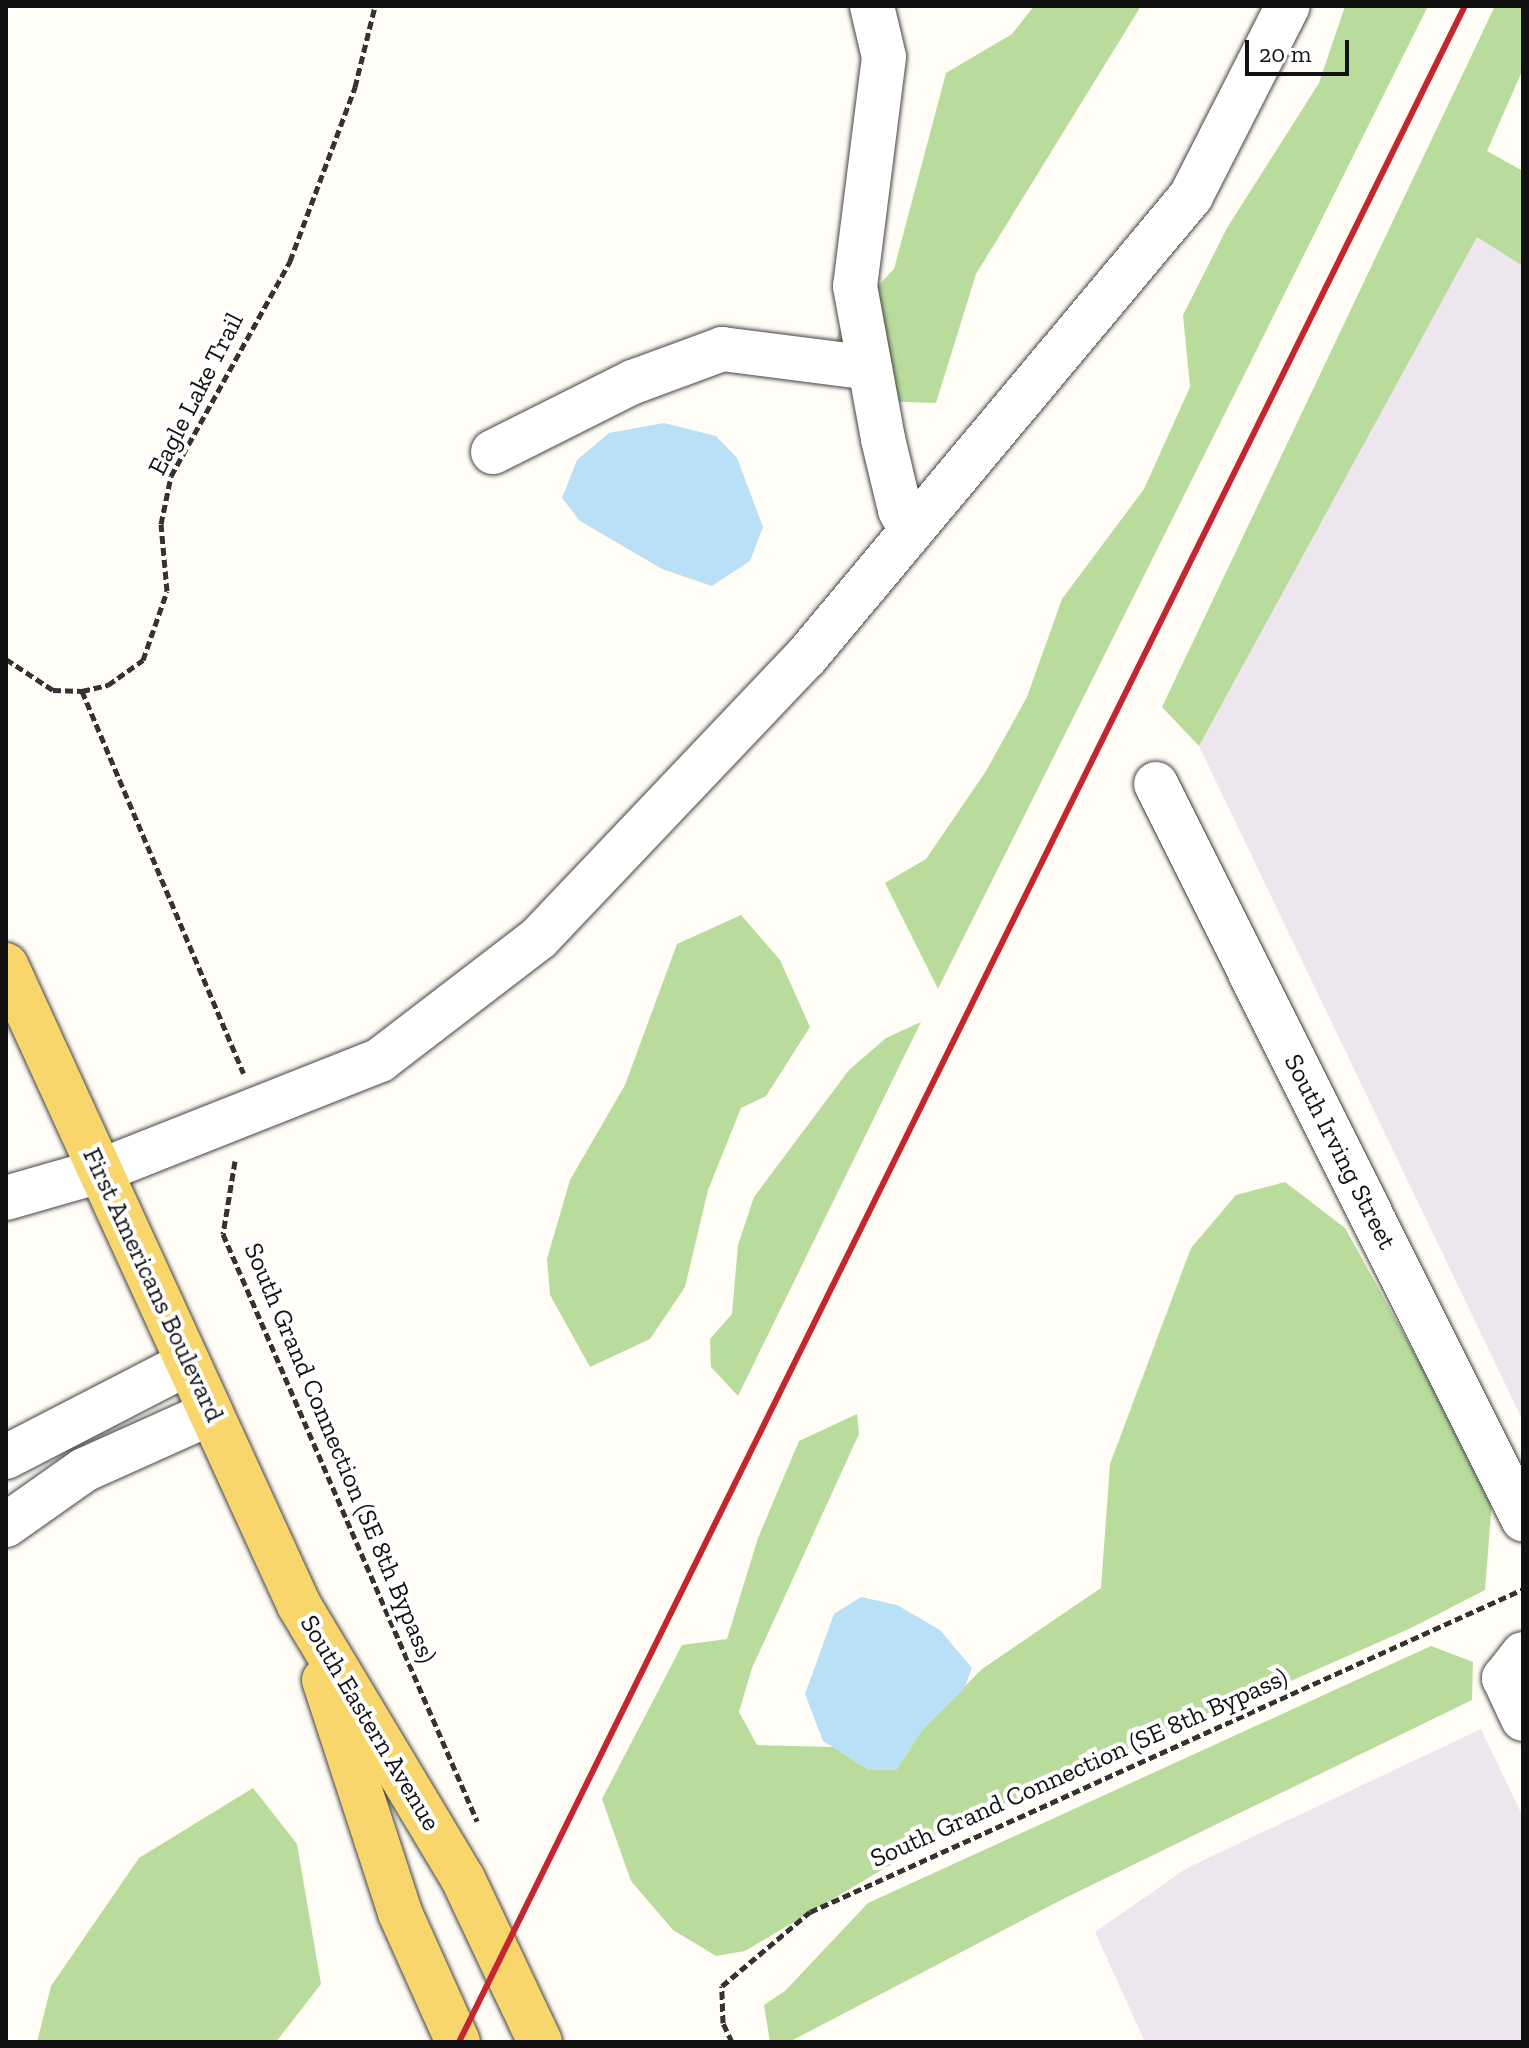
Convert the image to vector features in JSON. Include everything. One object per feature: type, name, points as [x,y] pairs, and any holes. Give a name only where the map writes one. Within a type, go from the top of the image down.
[{"type":"main road","name":"First Americans Boulevard","points":[[6,965],[299,1605]]},
{"type":"main road","name":"South Eastern Avenue","points":[[299,1605],[400,1913],[458,2042]]},
{"type":"main road","name":"South Eastern Avenue","points":[[299,1605],[463,1879],[540,2042]]},
{"type":"street","points":[[872,6],[884,57],[855,286],[900,510],[911,531]]},
{"type":"street","points":[[6,1198],[100,1171],[380,1060],[539,938],[806,657],[1191,196],[1288,6]]},
{"type":"street","points":[[493,452],[633,382],[722,349],[870,368]]},
{"type":"street","name":"South Irving Street","points":[[1156,784],[1523,1519]]},
{"type":"street","points":[[6,1457],[188,1363]]},
{"type":"street","points":[[6,1525],[84,1470],[211,1413]]},
{"type":"street","points":[[1513,1666],[1523,1719]]},
{"type":"path","name":"Eagle Lake Trail","points":[[82,691],[127,674],[154,639],[167,591],[161,524],[171,476],[290,261],[355,87],[375,6]]},
{"type":"path","points":[[6,659],[53,690],[82,691]]},
{"type":"path","name":"South Grand Connection (SE 8th Bypass)","points":[[82,691],[248,1084],[223,1234],[480,1826]]},
{"type":"path","name":"South Grand Connection (SE 8th Bypass)","points":[[732,2042],[723,2023],[722,1986],[810,1912],[1523,1589]]},
{"type":"shaded area","points":[[1477,236],[1523,266],[1523,1421],[1199,746]]},
{"type":"shaded area","points":[[1481,1729],[1523,1817],[1523,2042],[1145,2042],[1095,1932],[1187,1868]]},
{"type":"green space","points":[[1034,6],[1141,6],[976,274],[936,403],[875,401],[826,368],[842,323],[894,269],[946,73],[1012,34]]},
{"type":"green space","points":[[1345,6],[1428,6],[938,989],[885,883],[926,859],[986,771],[1027,697],[1062,599],[1144,489],[1190,387],[1183,315],[1227,228],[1319,83]]},
{"type":"green space","points":[[1495,6],[1523,6],[1523,69],[1487,151],[1523,171],[1523,266],[1477,237],[1199,746],[1162,707]]},
{"type":"green space","points":[[741,915],[780,960],[810,1027],[766,1096],[741,1108],[708,1190],[685,1287],[650,1339],[590,1367],[550,1295],[547,1259],[570,1180],[625,1085],[677,944]]},
{"type":"green space","points":[[921,1022],[738,1396],[711,1367],[710,1339],[732,1314],[738,1245],[754,1197],[849,1070],[886,1038]]},
{"type":"green space","points":[[1285,1182],[1345,1228],[1474,1461],[1492,1501],[1485,1590],[1411,1628],[934,1839],[745,1951],[716,1956],[673,1930],[631,1881],[602,1799],[682,1645],[727,1639],[758,1538],[799,1441],[857,1414],[859,1434],[752,1668],[739,1712],[757,1745],[833,1747],[869,1770],[896,1770],[923,1729],[982,1669],[1101,1588],[1110,1464],[1191,1248],[1236,1195]]},
{"type":"green space","points":[[1431,1646],[1473,1662],[1472,1700],[1065,1898],[789,2042],[770,2042],[764,2005],[785,1991],[868,1903]]},
{"type":"green space","points":[[253,1788],[297,1844],[321,1984],[276,2042],[37,2042],[51,1986],[139,1858]]},
{"type":"water","points":[[664,423],[716,436],[737,458],[763,527],[750,561],[712,586],[662,569],[580,521],[562,498],[577,460],[609,433]]},
{"type":"water","points":[[861,1597],[897,1605],[940,1630],[972,1668],[964,1689],[923,1729],[896,1770],[869,1770],[823,1741],[805,1694],[834,1614]]},
{"type":"railway","points":[[459,2042],[1465,6]]}]
